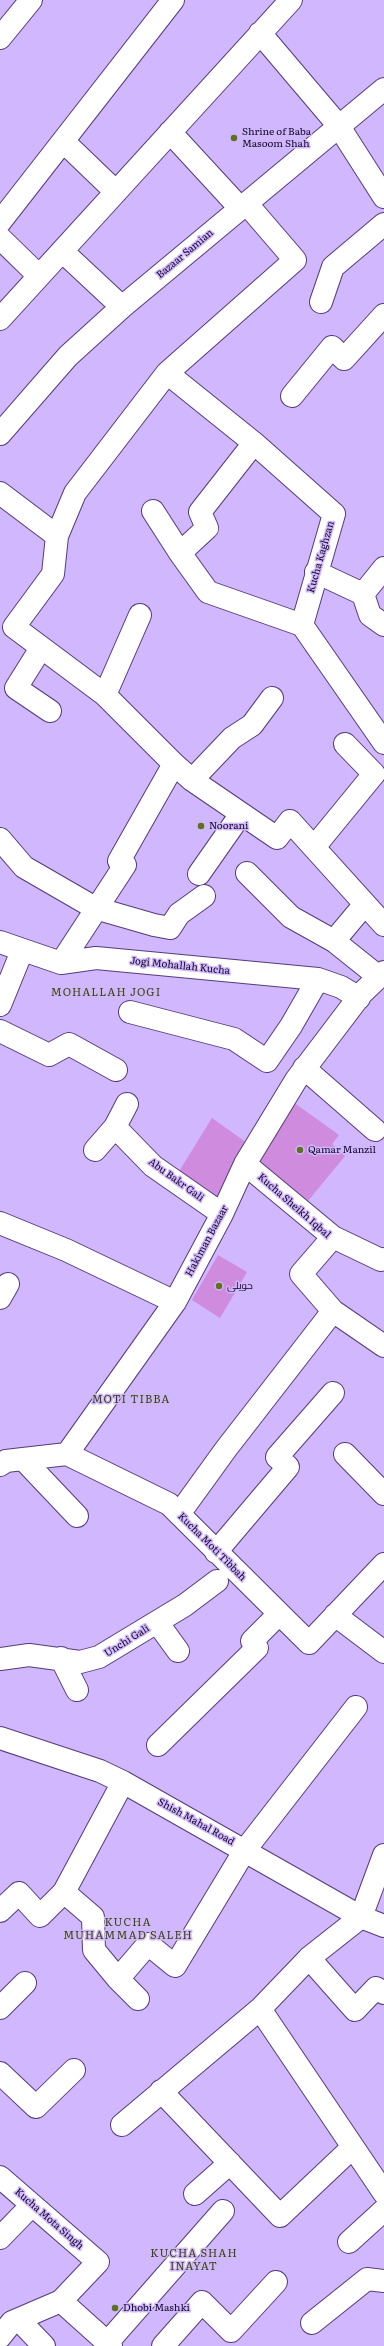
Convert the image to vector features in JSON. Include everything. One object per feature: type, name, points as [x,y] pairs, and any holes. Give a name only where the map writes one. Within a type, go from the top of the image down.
[{"type":"street","points":[[0,38],[31,0]]},
{"type":"street","points":[[0,222],[64,142],[173,0]]},
{"type":"street","points":[[0,319],[290,0]]},
{"type":"street","points":[[260,33],[338,125],[382,190]]},
{"type":"street","name":"Bazaar Samian","points":[[0,434],[68,356],[122,308],[338,125],[384,89]]},
{"type":"street","points":[[170,132],[295,260],[168,373],[75,493],[57,536],[53,574],[7,622],[105,695],[192,780],[277,838],[290,821],[315,846],[384,925]]},
{"type":"street","points":[[64,142],[116,192]]},
{"type":"street","points":[[321,302],[333,267],[384,224]]},
{"type":"street","points":[[0,238],[39,276]]},
{"type":"street","points":[[62,251],[122,308]]},
{"type":"street","points":[[292,396],[332,347],[344,359],[384,315]]},
{"type":"street","name":"Kucha Kaghzan","points":[[168,373],[254,443],[334,514],[316,572],[302,625]]},
{"type":"street","points":[[180,553],[207,528],[200,512],[254,443]]},
{"type":"street","points":[[0,493],[57,536]]},
{"type":"street","points":[[153,511],[180,553],[208,592],[302,625],[384,743]]},
{"type":"street","points":[[363,594],[384,568]]},
{"type":"street","points":[[316,572],[363,594],[370,615],[384,625]]},
{"type":"street","points":[[105,695],[140,615]]},
{"type":"street","points":[[41,648],[16,688],[50,711]]},
{"type":"street","points":[[192,780],[232,738],[252,725],[272,698]]},
{"type":"street","points":[[315,846],[374,774],[345,744]]},
{"type":"street","points":[[61,963],[124,865],[119,861],[174,764]]},
{"type":"street","points":[[199,874],[241,814]]},
{"type":"street","points":[[0,839],[24,867],[96,908],[170,928],[179,914],[204,896]]},
{"type":"street","points":[[247,873],[291,917],[334,941],[382,974]]},
{"type":"street","points":[[334,941],[365,904]]},
{"type":"street","name":"Jogi Mohallah Kucha","points":[[0,942],[22,951],[61,963],[96,958],[318,979],[341,987],[359,998]]},
{"type":"street","points":[[0,1004],[22,951]]},
{"type":"street","name":"Hakiman Bazaar","points":[[67,1454],[174,1302],[222,1214],[245,1164],[304,1068],[359,998],[382,974]]},
{"type":"street","points":[[130,1012],[234,1039],[267,1061],[291,1026],[318,979]]},
{"type":"street","points":[[0,1031],[49,1055],[69,1044],[116,1070]]},
{"type":"street","points":[[304,1068],[375,1130]]},
{"type":"street","points":[[95,1150],[115,1127],[127,1104]]},
{"type":"street","name":"Abu Bakr Gali","points":[[115,1127],[153,1166],[222,1214]]},
{"type":"street","name":"Kucha Sheikh Iqbal","points":[[245,1164],[333,1237],[301,1274],[333,1311],[384,1346]]},
{"type":"street","points":[[0,1223],[66,1250],[174,1302]]},
{"type":"street","points":[[333,1237],[381,1260],[384,1259]]},
{"type":"street","points":[[179,1514],[226,1449],[333,1311]]},
{"type":"street","points":[[216,1552],[288,1467],[277,1457],[333,1393]]},
{"type":"street","points":[[7,1461],[67,1454]]},
{"type":"street","name":"Kucha Moti Tibbah","points":[[67,1454],[169,1504],[309,1643],[335,1614]]},
{"type":"street","points":[[345,1454],[384,1494]]},
{"type":"street","points":[[7,1461],[76,1516]]},
{"type":"street","points":[[384,1564],[335,1614],[384,1652]]},
{"type":"street","name":"Unchi Gali","points":[[0,1659],[29,1655],[61,1658],[80,1662],[100,1657],[157,1622],[217,1581]]},
{"type":"street","points":[[158,1744],[256,1648],[252,1641],[279,1614]]},
{"type":"street","points":[[157,1622],[178,1651]]},
{"type":"street","points":[[61,1658],[77,1690]]},
{"type":"street","points":[[118,1979],[148,1944],[175,1966],[245,1850],[356,1706]]},
{"type":"street","name":"Shish Mahal Road","points":[[0,1738],[100,1771],[123,1782],[361,1916],[384,1926]]},
{"type":"street","points":[[0,1911],[19,1893],[40,1916],[64,1892],[123,1782]]},
{"type":"street","points":[[122,2124],[260,2009],[309,1958],[361,1916],[384,1855]]},
{"type":"street","points":[[64,1892],[93,1917],[94,1950],[118,1979],[138,1999]]},
{"type":"street","points":[[309,1958],[355,2010],[376,1988],[384,1993]]},
{"type":"street","points":[[0,2008],[25,1983]]},
{"type":"street","points":[[260,2009],[384,2193]]},
{"type":"street","points":[[0,2073],[36,2107],[74,2070]]},
{"type":"street","points":[[161,2091],[280,2216],[353,2147]]},
{"type":"street","points":[[195,2194],[230,2163]]},
{"type":"street","name":"Kucha Mota Singh","points":[[0,2177],[98,2262],[61,2301]]},
{"type":"street","points":[[0,2238],[32,2205]]},
{"type":"street","points":[[349,2242],[384,2210]]},
{"type":"street","points":[[0,2338],[12,2322],[61,2301],[109,2344],[223,2211]]},
{"type":"street","points":[[312,2323],[367,2279],[384,2281]]},
{"type":"street","points":[[163,2346],[202,2302],[231,2331],[276,2282]]},
{"type":"street","points":[[19,2320],[44,2346]]},
{"type":"building","name":"Qamar Manzil","points":[[293,1102],[339,1135],[332,1144],[345,1156],[303,1207],[252,1164]]},
{"type":"building","points":[[212,1118],[247,1143],[218,1200],[178,1173]]},
{"type":"building","name":"حویلی","points":[[218,1255],[247,1272],[220,1318],[192,1300]]},
{"type":"place","name":"Shrine of Baba Masoom Shah","points":[[234,138]]},
{"type":"place","name":"Noorani","points":[[201,826]]},
{"type":"place","name":"Qamar Manzil","points":[[300,1150]]},
{"type":"place","name":"حویلی","points":[[219,1286]]},
{"type":"place","name":"Dhobi Mashki","points":[[115,2308]]},
{"type":"district","name":"MOHALLAH JOGI","points":[[106,993]]},
{"type":"district","name":"MOTI TIBBA","points":[[131,1400]]},
{"type":"district","name":"KUCHA MUHAMMAD SALEH","points":[[128,1929]]},
{"type":"district","name":"KUCHA SHAH INAYAT","points":[[194,2260]]}]
